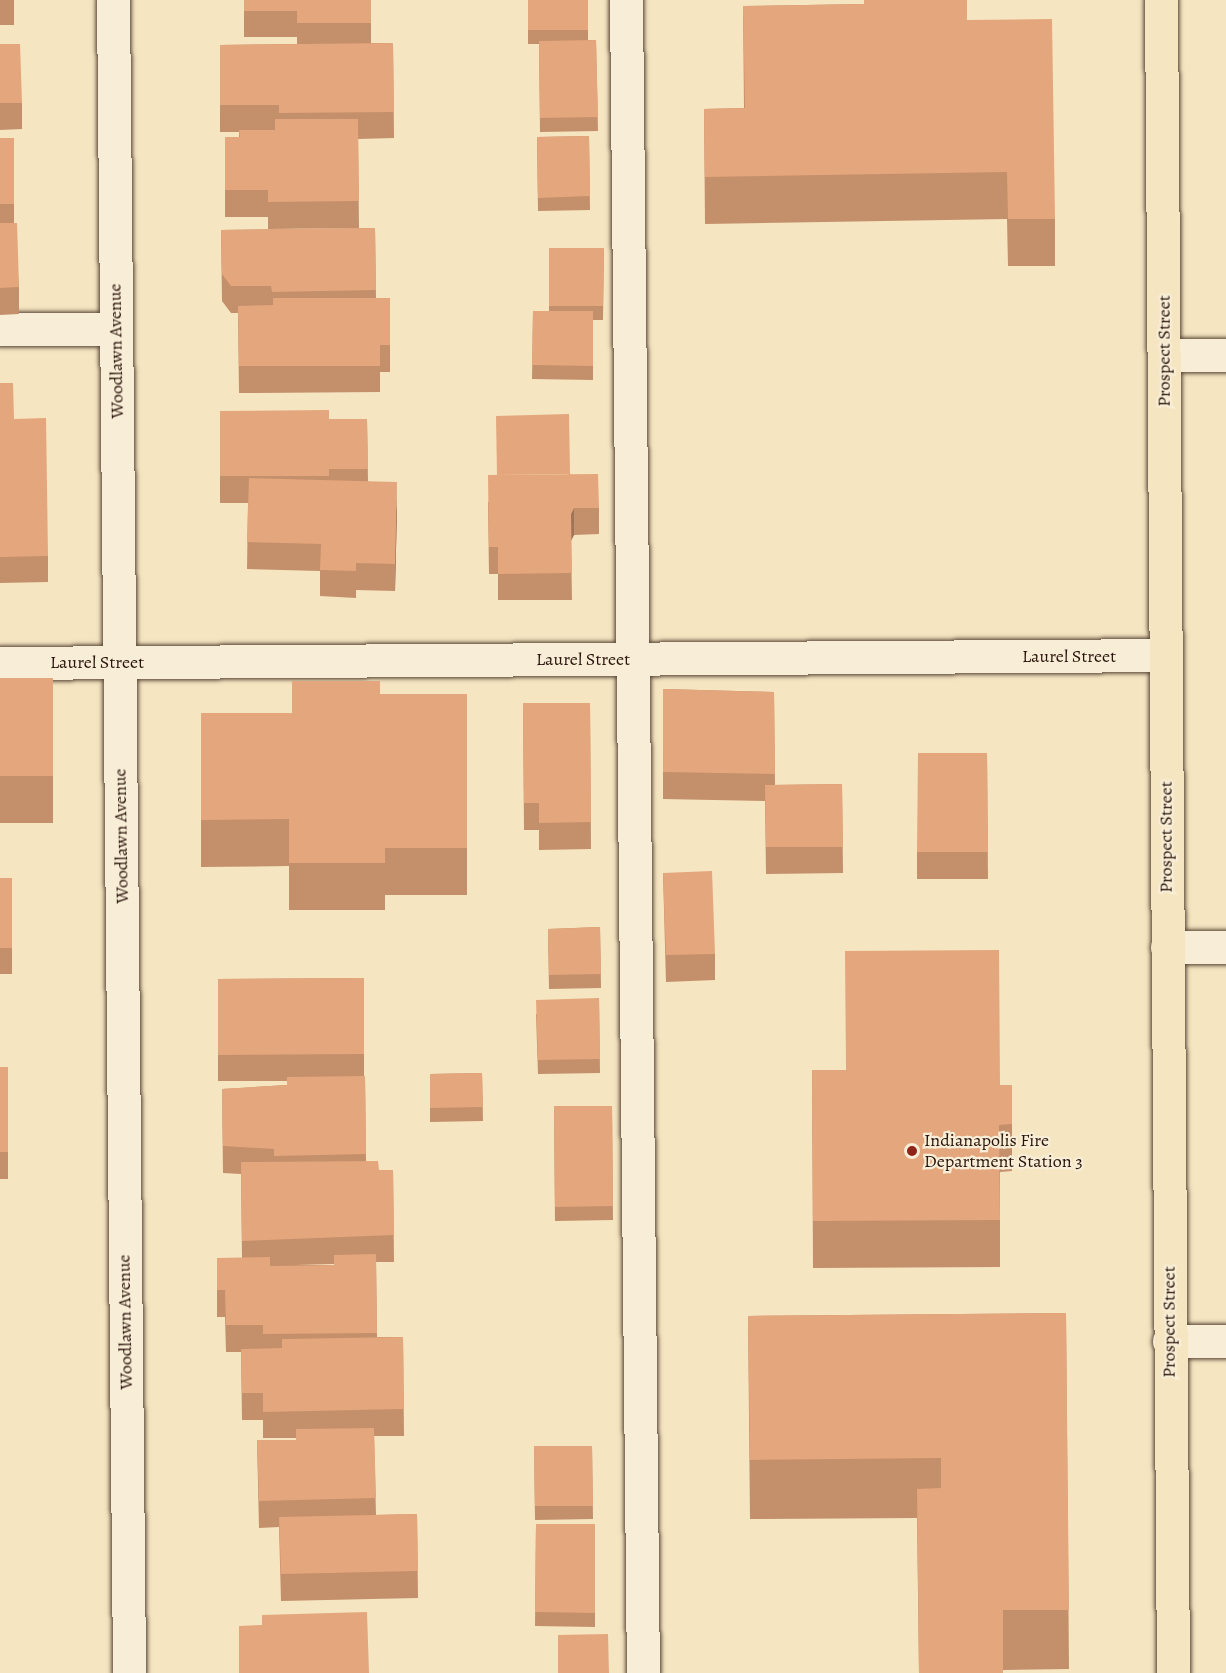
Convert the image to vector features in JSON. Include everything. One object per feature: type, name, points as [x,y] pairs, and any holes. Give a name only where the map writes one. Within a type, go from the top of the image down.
[{"type":"main road","name":"Prospect Street","points":[[1161,0],[1173,1673]]},
{"type":"street","name":"Woodlawn Avenue","points":[[112,0],[129,1673]]},
{"type":"street","points":[[626,0],[644,1673]]},
{"type":"street","points":[[0,330],[116,329]]},
{"type":"street","points":[[1164,355],[1226,355]]},
{"type":"street","name":"Laurel Street","points":[[0,663],[1165,655]]},
{"type":"street","points":[[1167,947],[1226,947]]},
{"type":"street","points":[[1169,1341],[1226,1341]]},
{"type":"building","points":[[244,0],[371,0],[371,23],[297,23],[297,11],[244,11]]},
{"type":"building","points":[[528,0],[588,0],[588,30],[528,30]]},
{"type":"building","points":[[864,0],[967,0],[967,20],[1052,19],[1055,219],[1008,219],[1007,172],[705,177],[704,109],[745,108],[743,6],[864,4]]},
{"type":"building","points":[[596,40],[598,117],[540,118],[539,41]]},
{"type":"building","points":[[393,43],[394,112],[279,113],[279,105],[220,105],[220,45]]},
{"type":"building","points":[[0,44],[20,44],[22,103],[0,103]]},
{"type":"building","points":[[275,119],[358,119],[359,201],[268,202],[268,190],[225,190],[225,137],[240,137],[239,130],[275,130]]},
{"type":"building","points":[[589,136],[590,196],[538,198],[537,137]]},
{"type":"building","points":[[0,138],[14,138],[14,204],[0,204]]},
{"type":"building","points":[[0,223],[17,223],[19,287],[0,288]]},
{"type":"building","points":[[375,228],[376,290],[272,292],[271,286],[231,286],[222,274],[221,230]]},
{"type":"building","points":[[549,248],[604,248],[603,306],[549,306]]},
{"type":"building","points":[[273,298],[390,298],[390,345],[380,345],[380,366],[239,366],[238,306],[273,305]]},
{"type":"building","points":[[533,311],[593,311],[593,366],[532,365]]},
{"type":"building","points":[[0,383],[13,383],[14,419],[46,418],[48,556],[0,557]]},
{"type":"building","points":[[329,410],[329,419],[367,419],[368,469],[329,469],[329,476],[220,476],[220,411]]},
{"type":"building","points":[[569,414],[570,474],[497,475],[496,416]]},
{"type":"building","points":[[598,474],[599,508],[574,508],[571,514],[572,573],[498,574],[498,547],[489,547],[488,475]]},
{"type":"building","points":[[249,478],[397,482],[395,564],[356,563],[356,571],[320,570],[321,544],[247,542]]},
{"type":"building","points":[[0,678],[53,678],[53,776],[0,776]]},
{"type":"building","points":[[292,681],[380,681],[380,694],[467,694],[467,848],[385,848],[385,863],[289,863],[289,819],[201,820],[201,713],[292,713]]},
{"type":"building","points":[[663,689],[774,692],[775,774],[663,772]]},
{"type":"building","points":[[523,703],[590,703],[591,822],[539,823],[539,803],[524,803]]},
{"type":"building","points":[[918,753],[987,753],[988,852],[917,852]]},
{"type":"building","points":[[842,784],[843,847],[766,847],[765,785]]},
{"type":"building","points":[[712,871],[715,954],[666,955],[663,873]]},
{"type":"building","points":[[0,878],[12,878],[12,948],[0,948]]},
{"type":"building","points":[[600,927],[601,974],[549,975],[548,929]]},
{"type":"building","name":"Indianapolis Fire Department Station 3","points":[[999,950],[1000,1085],[1012,1085],[1012,1124],[999,1125],[1000,1220],[813,1221],[812,1070],[846,1070],[845,951]]},
{"type":"building","points":[[364,978],[364,1054],[218,1055],[218,979]]},
{"type":"building","points":[[599,998],[600,1059],[538,1060],[536,1000]]},
{"type":"building","points":[[0,1067],[8,1067],[8,1152],[0,1152]]},
{"type":"building","points":[[482,1073],[483,1107],[430,1108],[430,1074]]},
{"type":"building","points":[[365,1076],[366,1154],[274,1156],[274,1149],[223,1146],[222,1089],[287,1085],[287,1077]]},
{"type":"building","points":[[554,1106],[612,1106],[613,1206],[555,1207]]},
{"type":"building","points":[[378,1161],[379,1170],[393,1170],[394,1235],[242,1241],[241,1162]]},
{"type":"building","points":[[376,1254],[377,1333],[263,1334],[263,1325],[226,1325],[225,1290],[217,1290],[217,1258],[270,1257],[270,1266],[334,1265],[334,1255]]},
{"type":"building","points":[[1066,1313],[1069,1610],[1003,1610],[1003,1673],[919,1673],[917,1489],[941,1488],[941,1458],[750,1460],[748,1316]]},
{"type":"building","points":[[403,1337],[404,1409],[263,1412],[263,1393],[242,1393],[241,1349],[282,1348],[282,1339]]},
{"type":"building","points":[[374,1428],[376,1498],[259,1501],[257,1440],[296,1440],[296,1429]]},
{"type":"building","points":[[534,1446],[592,1446],[593,1506],[535,1506]]},
{"type":"building","points":[[417,1514],[418,1571],[281,1574],[279,1517]]},
{"type":"building","points":[[536,1524],[595,1524],[595,1613],[535,1612]]},
{"type":"building","points":[[367,1612],[369,1673],[239,1673],[239,1626],[262,1625],[262,1615]]},
{"type":"building","points":[[608,1634],[609,1673],[558,1673],[558,1635]]},
{"type":"place","name":"Indianapolis Fire Department Station 3","points":[[912,1151]]}]
